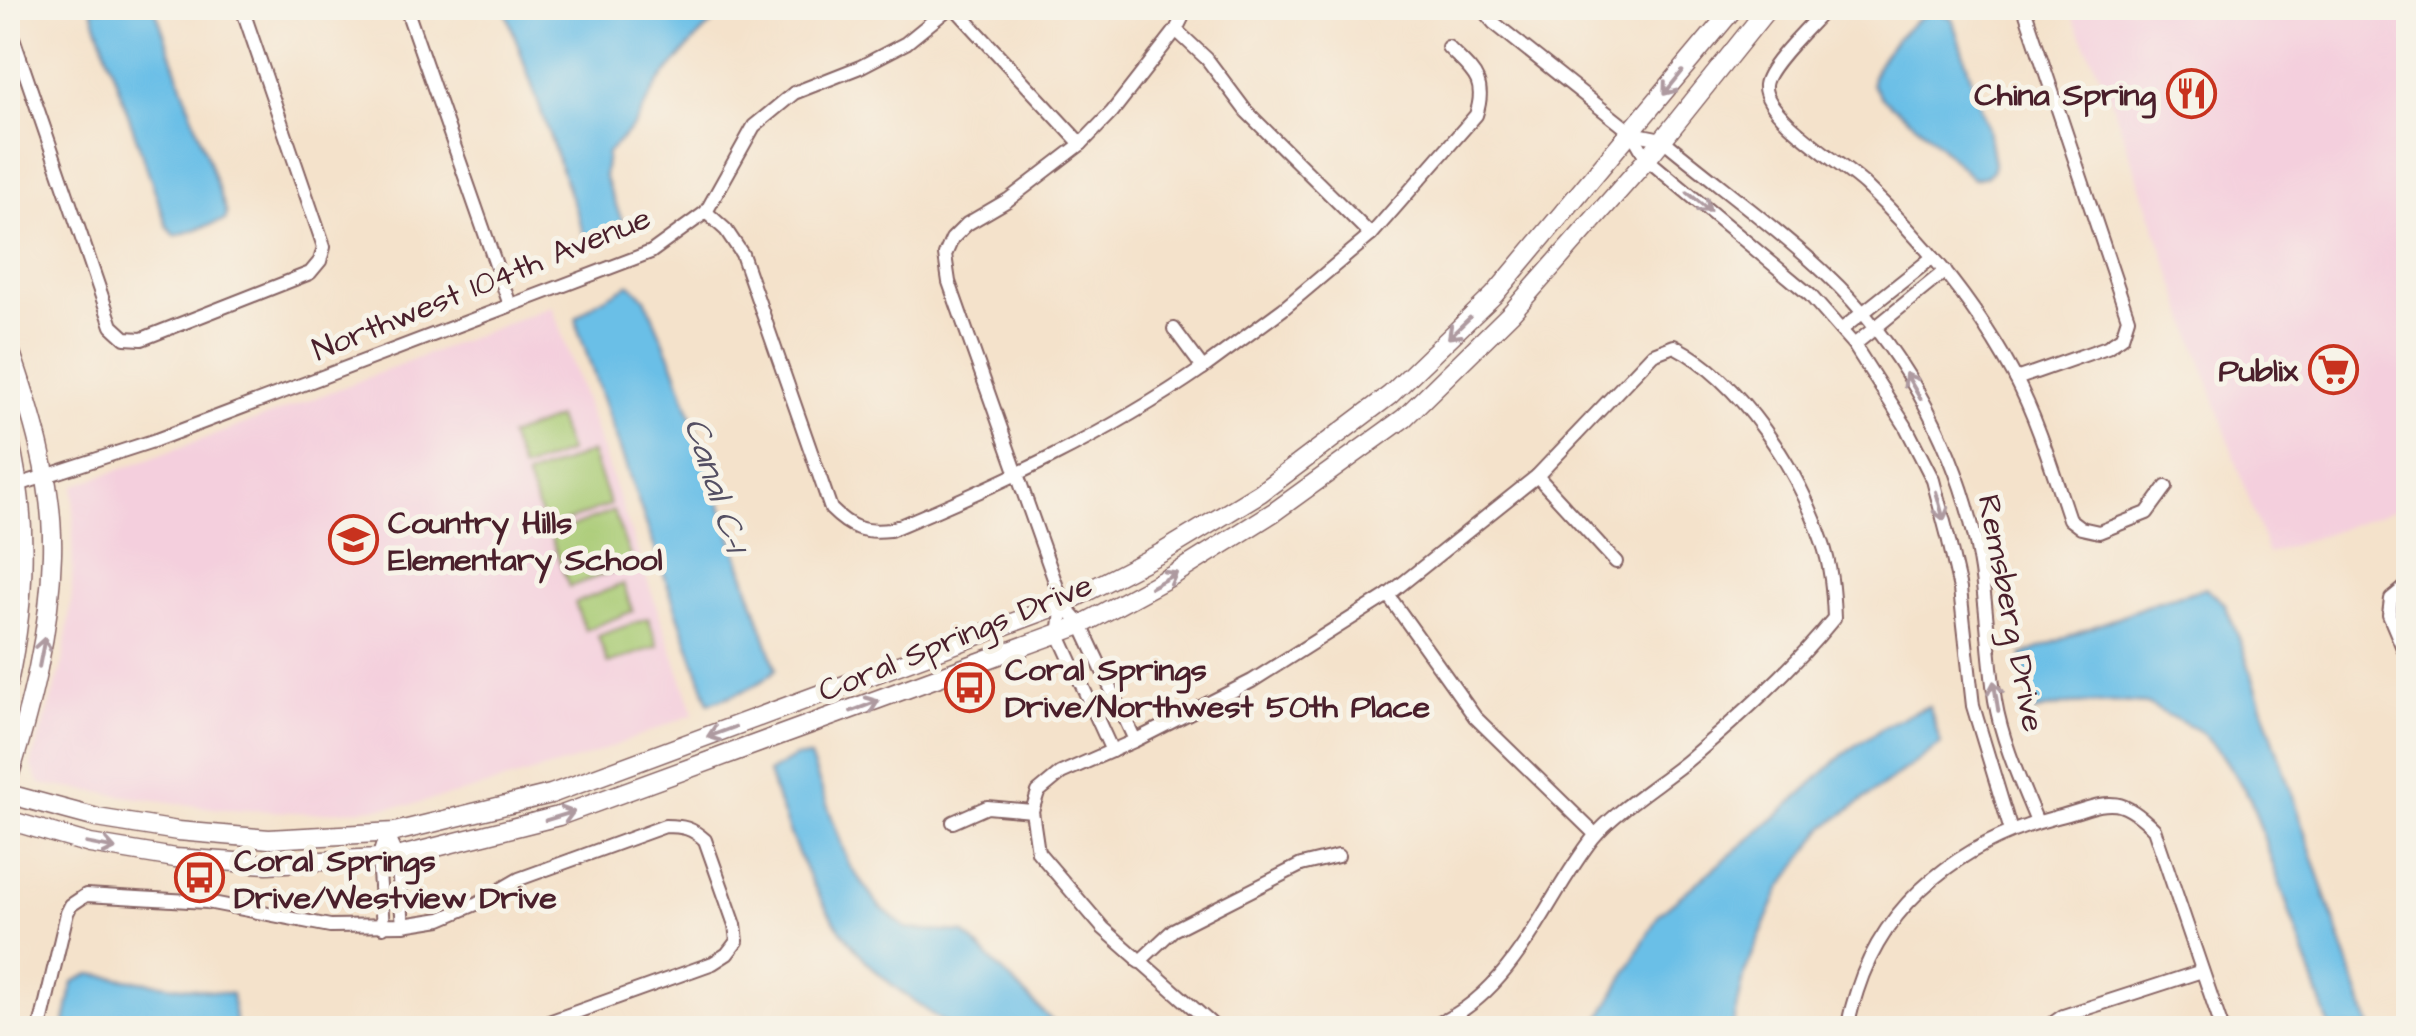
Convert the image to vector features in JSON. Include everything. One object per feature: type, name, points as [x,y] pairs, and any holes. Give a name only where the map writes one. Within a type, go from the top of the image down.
[{"type":"main road","name":"Coral Springs Drive","points":[[8,794],[98,818],[178,831],[269,839],[386,833],[551,794],[1062,604],[1164,552],[1260,493],[1390,396],[1494,295],[1734,8]]},
{"type":"main road","name":"Coral Springs Drive","points":[[8,820],[90,844],[175,858],[267,864],[397,857],[560,816],[1081,625],[1175,574],[1274,512],[1404,418],[1511,312],[1647,159],[1768,8]]},
{"type":"main road","points":[[8,344],[45,477],[52,552],[45,638],[8,780]]},
{"type":"main road","points":[[8,434],[25,554],[17,639],[8,684]]},
{"type":"street","points":[[8,23],[12,53],[23,68],[112,326],[125,338],[142,339],[310,272],[320,261],[324,247],[242,8]]},
{"type":"street","points":[[406,8],[510,305]]},
{"type":"street","points":[[952,8],[1081,144]]},
{"type":"street","name":"Northwest 104th Avenue","points":[[18,485],[156,440],[651,252],[706,212],[754,126],[794,93],[860,67],[906,42],[952,8]]},
{"type":"street","points":[[1136,740],[1081,625],[1062,604],[949,282],[945,254],[952,239],[967,224],[1008,200],[1081,144],[1112,112],[1176,30],[1187,8]]},
{"type":"street","name":"Remsberg Drive","points":[[1481,8],[1494,23],[1632,133],[1647,159],[1810,295],[1854,345],[1906,425],[1933,480],[1960,589],[1973,706],[2011,831]]},
{"type":"street","points":[[1826,8],[1772,70],[1765,85],[1770,104],[1910,229],[1945,272],[2016,379],[2069,519],[2081,528],[2099,532],[2148,513],[2166,488]]},
{"type":"street","points":[[2016,379],[2107,347],[2122,337],[2128,318],[2024,8]]},
{"type":"street","points":[[1176,30],[1207,59],[1246,111],[1370,235]]},
{"type":"street","points":[[706,212],[726,230],[742,254],[831,509],[848,527],[869,532],[890,530],[1016,477],[1154,403],[1284,309],[1370,235],[1476,115],[1482,96],[1478,79],[1448,47]]},
{"type":"street","points":[[8,73],[23,68]]},
{"type":"street","name":"Remsberg Drive","points":[[1632,133],[1662,139],[1826,274],[1876,328],[1929,414],[1956,472],[1974,532],[1985,587],[1996,704],[2014,765],[2037,822]]},
{"type":"street","points":[[1841,330],[1933,258]]},
{"type":"street","points":[[1854,345],[1945,272]]},
{"type":"street","points":[[1174,328],[1204,368]]},
{"type":"street","points":[[1216,1028],[1102,928],[1038,852],[1032,811],[1038,792],[1061,773],[1252,681],[1388,594],[1537,476],[1653,354],[1674,346],[1697,358],[1733,393],[1770,439],[1822,540],[1832,583],[1834,618],[1766,690],[1596,834],[1558,888],[1523,950],[1458,1024],[1428,1028]]},
{"type":"street","points":[[1537,476],[1616,562]]},
{"type":"street","points":[[2408,586],[2391,599],[2389,615],[2408,660]]},
{"type":"street","points":[[1388,594],[1475,717],[1596,834]]},
{"type":"street","points":[[1062,604],[1059,634],[1112,751]]},
{"type":"street","points":[[1848,1028],[1866,964],[1894,918],[1926,882],[1973,849],[2011,831],[2112,802],[2134,809],[2154,829],[2222,1028]]},
{"type":"street","points":[[953,822],[987,808],[1032,811]]},
{"type":"street","points":[[40,1028],[66,913],[86,895],[207,902],[330,926],[383,927],[441,919],[519,880],[666,826],[682,826],[705,840],[735,925],[737,941],[727,954],[714,963],[532,1028]]},
{"type":"street","points":[[386,833],[397,857],[403,925]]},
{"type":"street","points":[[383,927],[378,858],[386,833]]},
{"type":"street","points":[[1139,962],[1173,930],[1301,866],[1338,856]]},
{"type":"street","points":[[2046,1028],[2063,1016],[2202,971]]},
{"type":"shaded area","points":[[2068,8],[2408,8],[2408,505],[2268,554],[2109,94]]},
{"type":"shaded area","name":"Country Hills Elementary School","points":[[552,306],[694,714],[584,758],[410,805],[316,813],[220,809],[40,784],[31,765],[63,663],[72,594],[74,486]]},
{"type":"green space","points":[[557,418],[569,452],[522,470],[509,436]]},
{"type":"green space","points":[[591,452],[610,505],[546,529],[526,477]]},
{"type":"green space","points":[[613,511],[633,564],[569,587],[550,535]]},
{"type":"green space","points":[[623,584],[633,611],[585,630],[575,603]]},
{"type":"green space","points":[[648,618],[658,646],[608,664],[598,636]]},
{"type":"water","points":[[91,8],[155,8],[227,214],[225,220],[175,236],[167,226]]},
{"type":"water","points":[[505,8],[743,8],[714,21],[694,41],[658,83],[634,126],[607,153],[604,176],[625,228],[586,240]]},
{"type":"water","points":[[1937,11],[1952,19],[1988,129],[1994,164],[1987,176],[1973,179],[1927,133],[1881,97],[1872,84],[1879,64],[1896,40],[1917,20]]},
{"type":"water","points":[[630,284],[645,298],[675,368],[776,669],[754,686],[709,703],[578,329],[576,318]]},
{"type":"water","points":[[2206,588],[2224,603],[2241,643],[2370,1028],[2330,1028],[2250,798],[2222,755],[2201,732],[2146,704],[2069,704],[2032,712],[2022,655],[2156,602]]},
{"type":"water","points":[[1929,706],[1941,744],[1824,828],[1780,889],[1745,972],[1733,1028],[1595,1028],[1659,914],[1776,817],[1847,751],[1892,722]]},
{"type":"water","points":[[795,757],[810,757],[849,865],[880,907],[907,929],[964,933],[1059,1028],[954,1027],[890,983],[864,958],[842,932],[807,873],[768,773]]},
{"type":"water","points":[[90,974],[232,994],[236,1028],[64,1028],[73,982]]},
{"type":"place","name":"China Spring","points":[[2191,94]]},
{"type":"place","name":"Publix","points":[[2333,370]]},
{"type":"place","name":"Country Hills Elementary School","points":[[353,540]]},
{"type":"place","name":"Coral Springs Drive/Northwest 50th Place","points":[[970,687]]},
{"type":"place","name":"Coral Springs Drive/Westview Drive","points":[[199,878]]},
{"type":"water label","name":"Canal C-1","points":[[717,484]]}]
